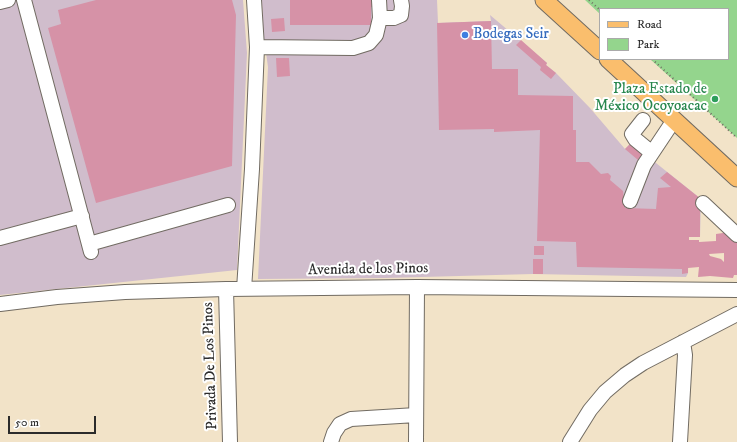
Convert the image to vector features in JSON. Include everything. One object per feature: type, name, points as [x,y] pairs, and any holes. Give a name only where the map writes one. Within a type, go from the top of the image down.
[{"type":"main road","points":[[544,0],[599,50]]},
{"type":"main road","points":[[609,60],[737,178]]},
{"type":"street","points":[[0,2],[8,0]]},
{"type":"street","points":[[24,0],[90,248],[228,205]]},
{"type":"street","points":[[244,289],[252,169],[257,47],[254,0]]},
{"type":"street","points":[[257,47],[353,48],[369,43],[376,35],[380,18],[379,0]]},
{"type":"street","points":[[380,18],[394,18],[401,15],[401,0]]},
{"type":"street","points":[[643,120],[632,134],[652,153]]},
{"type":"street","points":[[630,202],[644,165],[674,120]]},
{"type":"street","points":[[703,203],[737,235]]},
{"type":"street","points":[[0,238],[82,216]]},
{"type":"street","points":[[416,442],[417,286]]},
{"type":"street","name":"Avenida de los Pinos","points":[[0,304],[57,297],[125,292],[226,289],[417,286],[737,290]]},
{"type":"street","name":"Privada De Los Pinos","points":[[226,289],[230,442]]},
{"type":"street","points":[[570,442],[590,410],[605,392],[624,375],[737,314]]},
{"type":"street","points":[[680,442],[685,355],[683,342]]},
{"type":"street","points":[[331,442],[334,433],[340,424],[350,419],[416,415]]},
{"type":"path","points":[[589,0],[599,9]]},
{"type":"path","points":[[653,60],[737,138]]},
{"type":"shaded area","points":[[0,0],[243,0],[247,53],[237,270],[0,295]]},
{"type":"shaded area","points":[[262,0],[437,0],[438,23],[491,21],[490,15],[547,63],[546,65],[556,73],[590,108],[625,149],[633,141],[656,163],[701,199],[700,237],[689,237],[688,273],[686,277],[533,274],[385,278],[258,279],[268,67],[263,31]]},
{"type":"green space","name":"Plaza Estado de México Ocoyoacac","points":[[585,0],[737,0],[737,138],[651,60],[729,60],[729,8],[599,8],[599,13]]},
{"type":"building","points":[[96,0],[232,0],[236,15],[232,166],[96,203],[48,28],[61,24],[58,10]]},
{"type":"building","points":[[290,0],[373,0],[373,7],[371,7],[371,25],[290,25]]},
{"type":"building","points":[[284,18],[285,31],[272,32],[271,19]]},
{"type":"building","points":[[491,21],[492,69],[518,69],[518,95],[573,96],[573,130],[576,130],[576,162],[589,162],[601,174],[608,173],[611,176],[610,180],[623,191],[625,208],[656,209],[658,188],[671,187],[660,178],[667,172],[701,199],[700,237],[689,237],[689,240],[699,240],[699,242],[716,241],[716,234],[723,233],[723,228],[737,243],[737,275],[734,275],[733,278],[710,276],[698,277],[699,267],[688,268],[688,273],[682,274],[682,269],[577,267],[576,242],[537,241],[540,130],[494,132],[494,129],[439,130],[437,23]],"holes":[[[724,253],[724,262],[721,259],[710,256],[709,254]]]},
{"type":"building","points":[[521,40],[556,73],[551,79],[540,70],[541,67],[516,45]]},
{"type":"building","points":[[276,58],[289,58],[290,76],[277,77]]},
{"type":"building","points":[[633,141],[644,152],[638,160],[625,149]]},
{"type":"building","points":[[534,246],[544,246],[544,255],[534,255]]},
{"type":"building","points":[[533,259],[543,259],[543,274],[533,274]]},
{"type":"place","name":"Bodegas Seir","points":[[465,35]]},
{"type":"place","name":"Plaza Estado de México Ocoyoacac","points":[[715,99]]}]
